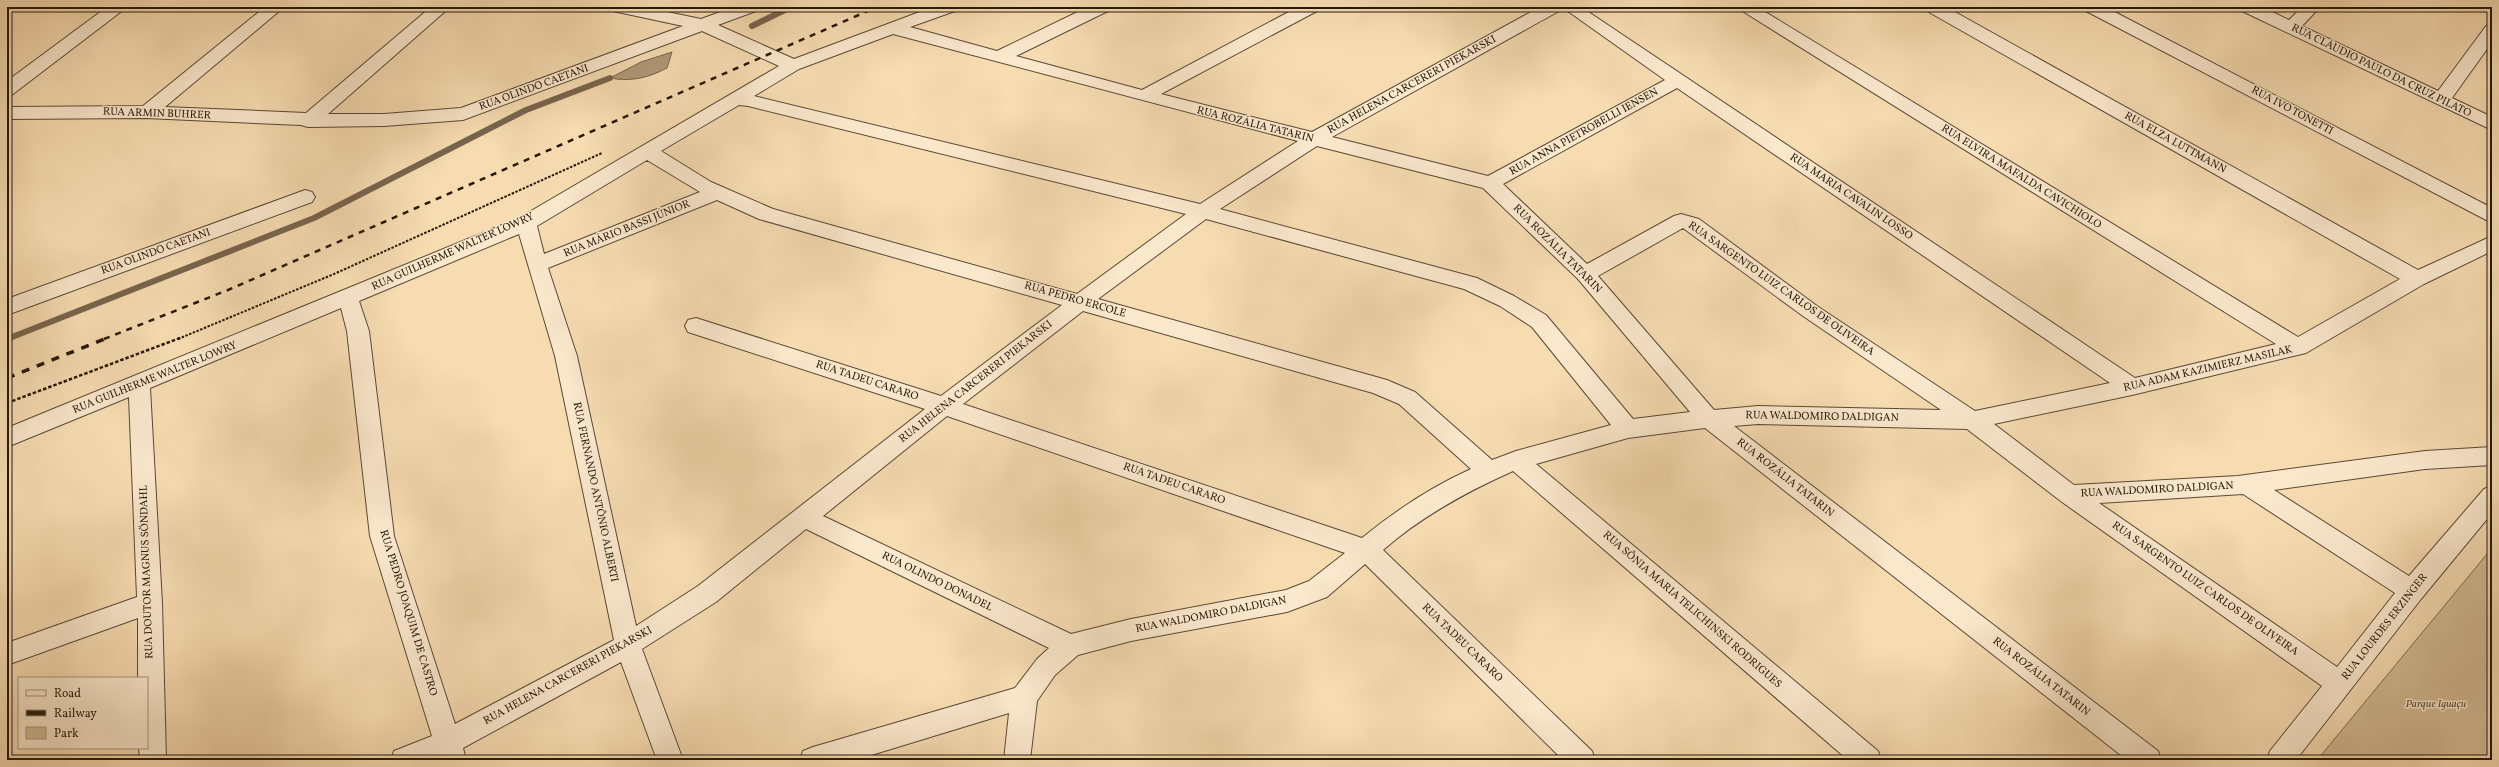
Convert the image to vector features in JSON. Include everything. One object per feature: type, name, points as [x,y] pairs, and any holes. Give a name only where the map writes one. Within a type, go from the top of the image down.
[{"type":"street","points":[[7,90],[118,7]]},
{"type":"street","points":[[147,112],[275,7]]},
{"type":"street","points":[[308,120],[441,7]]},
{"type":"street","points":[[619,7],[704,25],[793,65]]},
{"type":"street","name":"RUA OLINDO CAETANI","points":[[308,120],[418,119],[463,114],[750,7]]},
{"type":"street","name":"RUA GUILHERME WALTER LOWRY","points":[[7,438],[526,223],[732,99],[793,65],[949,7]]},
{"type":"street","points":[[1001,56],[1102,7]]},
{"type":"street","points":[[1144,96],[1311,7]]},
{"type":"street","name":"RUA HELENA CARCERERI PIEKARSKI","points":[[404,760],[450,751],[628,645],[707,594],[805,518],[944,406],[1080,302],[1204,211],[1314,139],[1553,7]]},
{"type":"street","name":"RUA MARIA CAVALIN LOSSO","points":[[1570,7],[2132,387]]},
{"type":"street","name":"RUA ELVIRA MAFALDA CAVICHIOLO","points":[[1745,7],[2298,347]]},
{"type":"street","name":"RUA ELZA LUTTMANN","points":[[1933,7],[2418,278]]},
{"type":"street","name":"RUA IVO TONETTI","points":[[2092,7],[2492,216]]},
{"type":"street","name":"RUA CLÁUDIO PAULO DA CRUZ PILATO","points":[[2248,7],[2492,124]]},
{"type":"street","points":[[2291,28],[2312,7]]},
{"type":"street","name":"RUA ROZÁLIA TATARIN","points":[[892,28],[1001,56],[1144,96],[1490,184],[1585,274],[1709,419],[2148,760]]},
{"type":"street","points":[[2441,100],[2492,30]]},
{"type":"street","name":"RUA ANNA PIETROBELLI IENSEN","points":[[1490,184],[1678,80]]},
{"type":"street","points":[[732,99],[755,102],[1204,211],[1470,284],[1507,301],[1539,321],[1628,429]]},
{"type":"street","name":"RUA ARMIN BUHRER","points":[[7,113],[147,112],[308,120]]},
{"type":"street","name":"RUA PEDRO ERCOLE","points":[[647,150],[672,170],[717,193],[766,214],[1379,386],[1407,398],[1489,472]]},
{"type":"street","name":"RUA MÁRIO BASSI JÚNIOR","points":[[537,265],[717,193]]},
{"type":"street","name":"RUA OLINDO CAETANI","points":[[7,307],[305,197]]},
{"type":"street","name":"RUA SARGENTO LUIZ CARLOS DE OLIVEIRA","points":[[1585,274],[1680,221],[1686,222],[1810,311],[1972,420]]},
{"type":"street","name":"RUA FERNANDO ANTÔNIO ALBERTI","points":[[526,223],[537,265],[566,356],[628,645],[670,760]]},
{"type":"street","name":"RUA ADAM KAZIMIERZ MASILAK","points":[[1972,420],[2132,387],[2298,347],[2418,278],[2492,243]]},
{"type":"street","name":"RUA PEDRO JOAQUIM DE CASTRO","points":[[348,298],[358,331],[382,536],[450,751]]},
{"type":"street","name":"RUA TADEU CARARO","points":[[696,326],[944,406],[1367,550],[1582,760]]},
{"type":"street","name":"RUA DOUTOR MAGNUS SÖNDAHL","points":[[139,384],[150,603],[153,760]]},
{"type":"street","name":"RUA WALDOMIRO DALDIGAN","points":[[1017,760],[1024,697],[1046,667],[1070,646],[1131,630],[1287,601],[1318,589],[1367,550],[1400,521],[1461,484],[1516,460],[1628,429],[1709,419],[1758,415],[1972,420],[2070,495],[2246,484],[2425,460],[2492,456]]},
{"type":"street","name":"RUA SÔNIA MARIA TELICHINSKI RODRIGUES","points":[[1516,460],[1868,760]]},
{"type":"street","points":[[2246,484],[2412,591]]},
{"type":"street","name":"RUA SARGENTO LUIZ CARLOS DE OLIVEIRA","points":[[2070,495],[2340,684]]},
{"type":"street","name":"RUA LOURDES ERZINGER","points":[[2280,760],[2412,591],[2492,496]]},
{"type":"street","name":"RUA OLINDO DONADEL","points":[[805,518],[1070,646]]},
{"type":"street","points":[[7,654],[150,603]]},
{"type":"street","points":[[813,760],[1024,697]]},
{"type":"path","points":[[7,403],[170,343],[364,262],[606,151]]},
{"type":"green space","name":"Parque Iguaçu","points":[[2492,548],[2492,760],[2317,760],[2318,759]]},
{"type":"shaded area","points":[[672,52],[667,68],[646,77],[625,80],[610,78],[641,62]]},
{"type":"waterway","points":[[752,26],[791,7]]},
{"type":"waterway","points":[[9,338],[7,339],[314,218],[526,110],[610,78]]},
{"type":"railway","points":[[104,339],[228,290],[877,7]]},
{"type":"railway","points":[[7,378],[107,338]]}]
